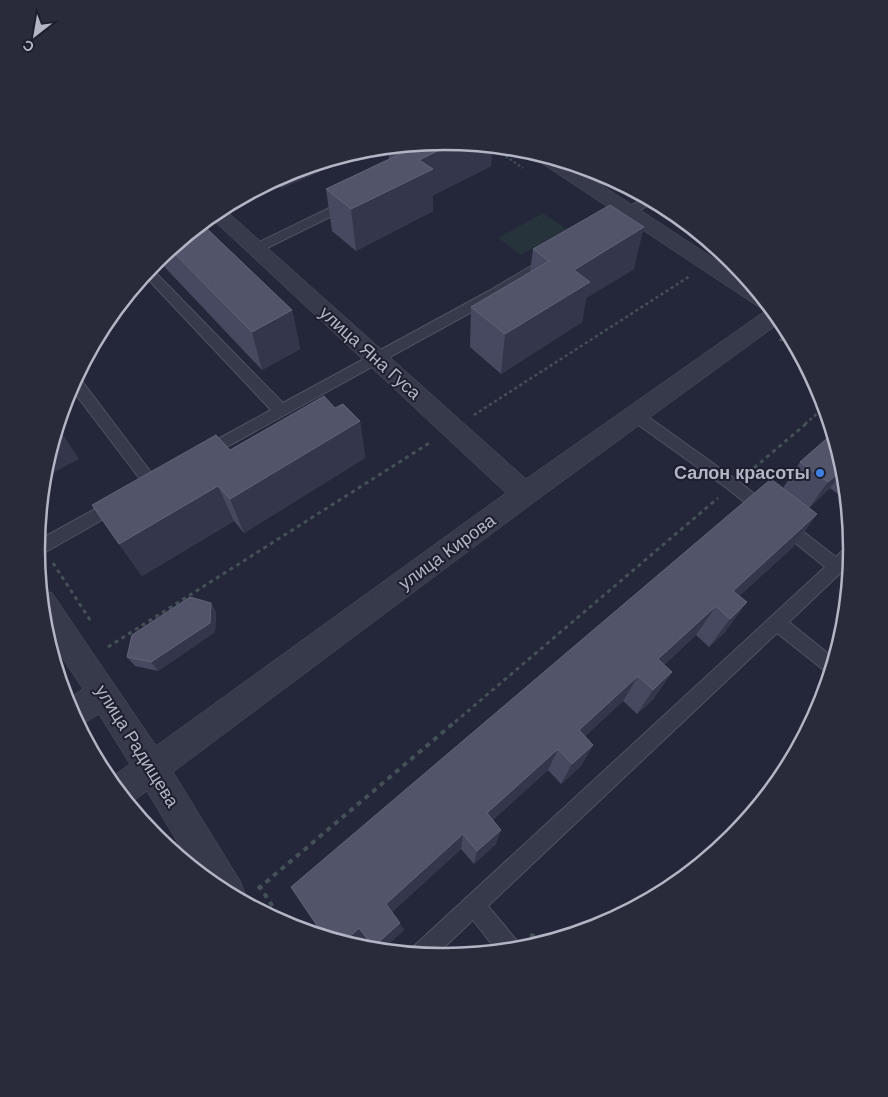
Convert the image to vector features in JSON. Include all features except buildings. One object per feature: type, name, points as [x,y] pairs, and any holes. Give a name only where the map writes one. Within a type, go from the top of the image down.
[{"type":"street","points":[[563,168],[749,292]]},
{"type":"street","name":"улица Яна Гуса","points":[[221,218],[525,494]]},
{"type":"street","name":"улица Кирова","points":[[125,788],[525,494],[770,318]]},
{"type":"street","name":"улица Радищева","points":[[51,615],[152,768],[241,892]]},
{"type":"street","points":[[79,710],[104,693]]},
{"type":"lane","points":[[256,249],[358,198]]},
{"type":"lane","points":[[607,224],[644,203]]},
{"type":"lane","points":[[194,459],[492,295],[556,255]]},
{"type":"lane","points":[[152,276],[280,410]]},
{"type":"lane","points":[[79,387],[152,483]]},
{"type":"lane","points":[[635,415],[733,485],[837,567]]},
{"type":"lane","points":[[45,545],[126,498]]},
{"type":"lane","points":[[429,947],[842,562]]},
{"type":"lane","points":[[777,622],[826,663]]},
{"type":"lane","points":[[475,906],[504,943]]},
{"type":"path","points":[[108,647],[688,278],[705,262]]},
{"type":"path","points":[[241,892],[819,412]]},
{"type":"shaded area","points":[[543,213],[566,229],[521,255],[498,238]]},
{"type":"place","name":"Салон красоты","points":[[820,473]]}]
